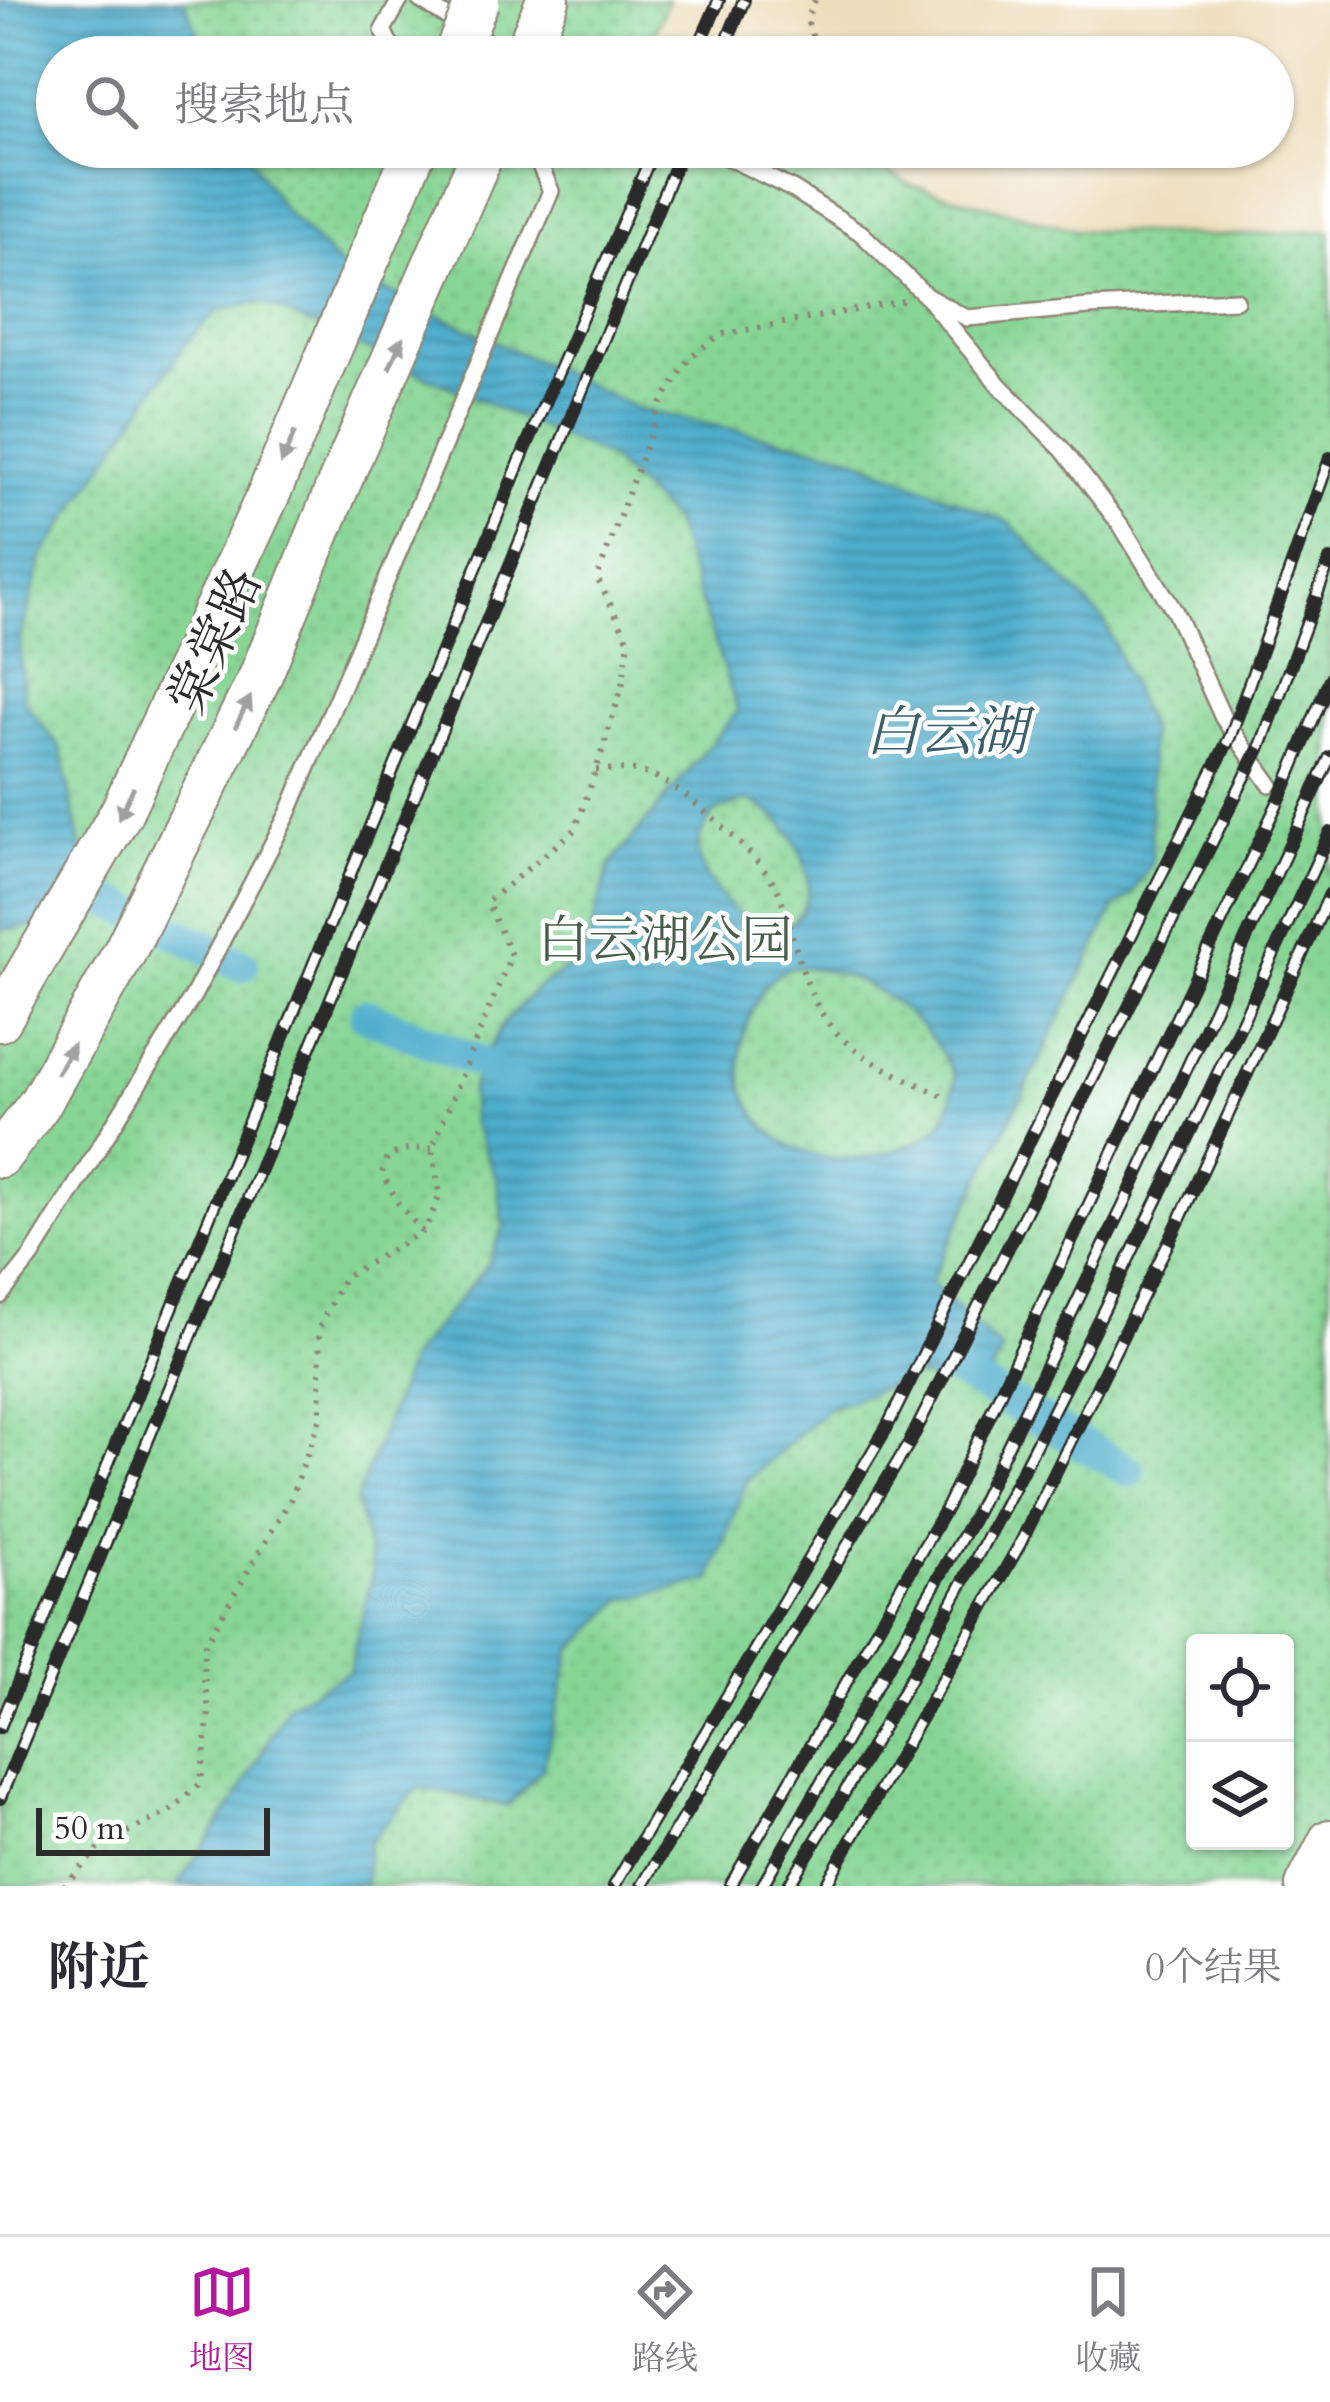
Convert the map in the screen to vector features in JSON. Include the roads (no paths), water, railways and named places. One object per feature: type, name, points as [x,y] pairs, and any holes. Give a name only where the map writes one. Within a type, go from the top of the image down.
[{"type":"street","points":[[463,36],[478,0]]},
{"type":"street","points":[[533,36],[548,0]]},
{"type":"street","name":"棠棠路","points":[[0,1020],[121,813],[270,491],[407,168]]},
{"type":"street","name":"棠棠路","points":[[0,1156],[40,1103],[124,953],[260,677],[476,168]]},
{"type":"street","points":[[1306,1886],[1330,1840]]},
{"type":"lane","points":[[385,36],[382,30],[400,0]]},
{"type":"lane","points":[[420,0],[476,36]]},
{"type":"lane","points":[[0,1296],[32,1256],[193,996],[288,814],[551,191],[541,168]]},
{"type":"lane","points":[[749,168],[861,233],[926,296],[999,385],[1063,451],[1122,527],[1175,612],[1223,718],[1270,784]]},
{"type":"lane","points":[[926,296],[967,318],[1236,300]]},
{"type":"water","name":"白云湖","points":[[0,0],[184,0],[199,36],[36,36],[36,168],[257,168],[284,210],[345,271],[641,410],[844,453],[1010,523],[1105,622],[1149,730],[1152,862],[1130,897],[1116,905],[930,1282],[1002,1350],[983,1390],[915,1376],[828,1408],[746,1482],[710,1581],[622,1600],[571,1651],[543,1768],[508,1806],[419,1787],[369,1842],[365,1886],[177,1886],[239,1794],[288,1704],[349,1672],[373,1570],[356,1500],[410,1358],[488,1264],[504,1226],[496,1177],[472,1121],[471,1090],[481,1063],[504,1023],[536,989],[571,966],[586,949],[610,865],[738,711],[673,521],[609,458],[260,302],[218,311],[185,344],[43,556],[20,640],[24,701],[61,749],[90,891],[59,924],[0,930]],"holes":[[[747,800],[764,808],[793,838],[808,877],[800,913],[785,927],[756,924],[739,914],[722,898],[699,857],[700,838],[714,812]],[[793,967],[818,969],[867,985],[889,999],[910,1015],[943,1055],[955,1077],[947,1112],[924,1138],[885,1153],[851,1159],[819,1156],[791,1146],[768,1129],[751,1106],[742,1079],[741,1047],[762,990],[777,974]]]},
{"type":"waterway","points":[[90,891],[242,965]]},
{"type":"waterway","points":[[366,1015],[481,1063],[518,1087]]},
{"type":"waterway","points":[[949,1367],[1129,1471]]},
{"type":"railway","points":[[703,36],[719,0]]},
{"type":"railway","points":[[729,36],[744,0]]},
{"type":"railway","points":[[0,1727],[523,454],[646,168]]},
{"type":"railway","points":[[0,1798],[674,168]]},
{"type":"railway","points":[[614,1886],[887,1427],[1230,737],[1330,458]]},
{"type":"railway","points":[[642,1886],[911,1440],[1261,745],[1330,560]]},
{"type":"railway","points":[[730,1886],[947,1506],[1285,787],[1330,679]]},
{"type":"railway","points":[[762,1886],[973,1518],[1330,757]]},
{"type":"railway","points":[[788,1886],[937,1630],[1075,1368],[1330,833]]},
{"type":"railway","points":[[825,1886],[1020,1544],[1181,1217],[1330,894]]},
{"type":"park label","name":"白云湖公园","points":[[665,939]]}]
